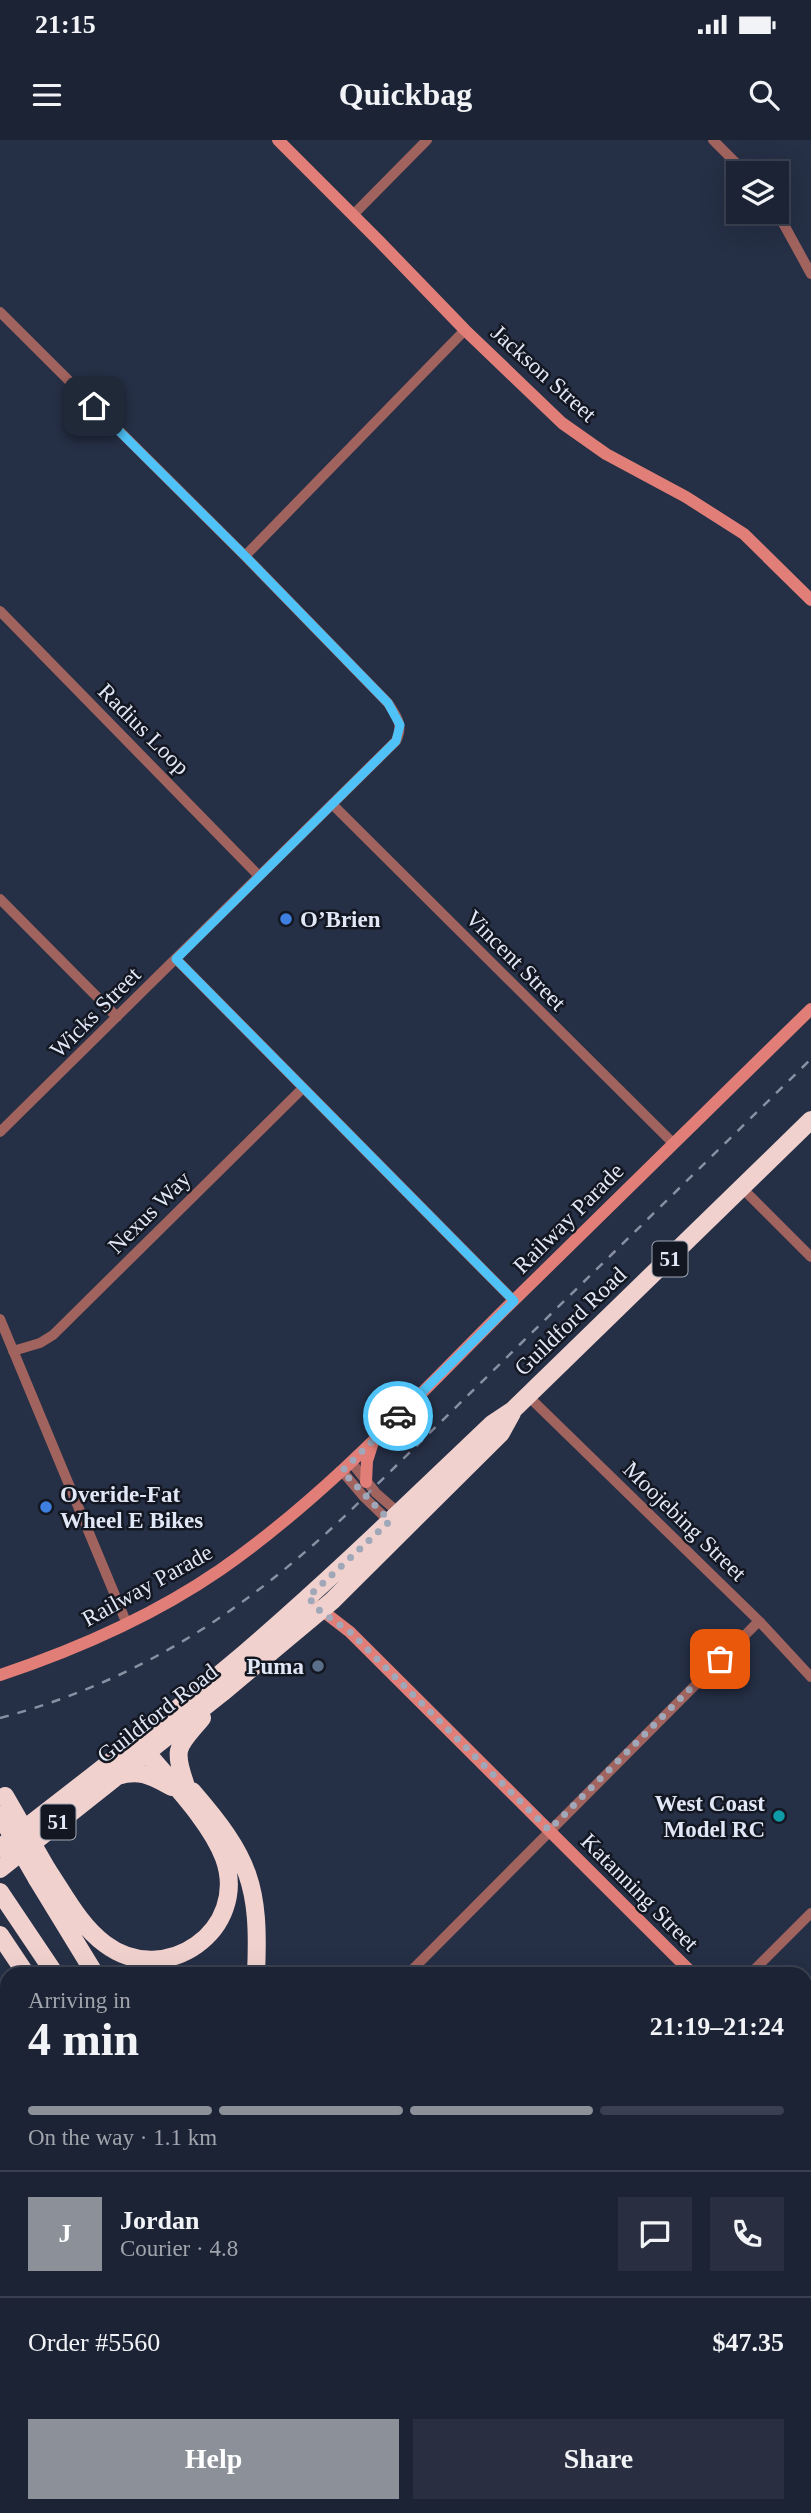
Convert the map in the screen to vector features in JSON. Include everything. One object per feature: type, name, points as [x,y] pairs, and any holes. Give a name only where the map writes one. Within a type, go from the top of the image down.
[{"type":"highway","name":"Guildford Road","points":[[0,1848],[146,1743],[222,1693],[400,1523],[501,1433],[513,1410],[811,1120]]},
{"type":"highway","name":"Guildford Road","points":[[0,1869],[117,1776],[146,1743],[245,1653],[320,1599]]},
{"type":"highway","points":[[0,1815],[42,1874],[105,1945],[141,1960],[160,1959],[190,1951],[203,1942],[221,1919],[227,1897],[228,1877],[224,1858],[183,1787],[177,1760],[183,1742],[222,1693]]},
{"type":"highway","points":[[146,1743],[183,1787],[222,1826],[246,1867],[255,1899],[256,1967]]},
{"type":"highway","points":[[117,1776],[132,1771],[183,1787]]},
{"type":"highway","points":[[3,1791],[42,1874],[91,1967]]},
{"type":"highway","points":[[3,1896],[49,1967]]},
{"type":"highway","points":[[0,1936],[21,1967]]},
{"type":"highway","points":[[41,1955],[45,1967]]},
{"type":"street","name":"Jackson Street","points":[[278,140],[465,330],[562,423],[607,454],[687,497],[744,534],[811,600]]},
{"type":"street","points":[[353,215],[428,140]]},
{"type":"street","points":[[713,140],[734,161]]},
{"type":"street","points":[[784,224],[811,274]]},
{"type":"street","points":[[0,312],[245,556],[465,330]]},
{"type":"street","name":"Wicks Street","points":[[0,1132],[396,741],[400,725],[388,703],[245,556]]},
{"type":"street","name":"Radius Loop","points":[[0,611],[260,876]]},
{"type":"street","name":"Vincent Street","points":[[332,804],[673,1143]]},
{"type":"street","points":[[0,899],[117,1017]]},
{"type":"street","points":[[176,959],[514,1301]]},
{"type":"street","name":"Railway Parade","points":[[0,1675],[90,1643],[179,1596],[244,1552],[375,1439],[811,1009]]},
{"type":"street","name":"Nexus Way","points":[[13,1351],[40,1343],[53,1335],[303,1087]]},
{"type":"street","points":[[742,1188],[811,1257]]},
{"type":"street","points":[[0,1319],[127,1624]]},
{"type":"street","name":"Moojebing Street","points":[[528,1396],[759,1620],[811,1677]]},
{"type":"street","points":[[366,1482],[367,1461],[375,1439]]},
{"type":"street","points":[[346,1466],[400,1523]]},
{"type":"street","points":[[346,1466],[366,1482],[400,1523]]},
{"type":"street","name":"Katanning Street","points":[[320,1599],[686,1967]]},
{"type":"street","points":[[415,1967],[759,1620]]},
{"type":"street","points":[[757,1967],[811,1913]]},
{"type":"railway","points":[[0,1718],[51,1703],[144,1663],[188,1638],[270,1581],[348,1513],[811,1059]]},
{"type":"way so far","points":[[398,1416],[342,1471],[390,1521],[308,1597],[320,1611],[350,1632],[549,1830],[720,1659]]},
{"type":"place","name":"O’Brien","points":[[286,919]]},
{"type":"place","name":"Overide-Fat Wheel E Bikes","points":[[46,1507]]},
{"type":"place","name":"Puma","points":[[318,1666]]},
{"type":"place","name":"West Coast Model RC","points":[[779,1816]]},
{"type":"route","points":[[94,406],[388,703],[400,725],[401,730],[396,741],[176,959],[514,1301],[398,1416]]}]
